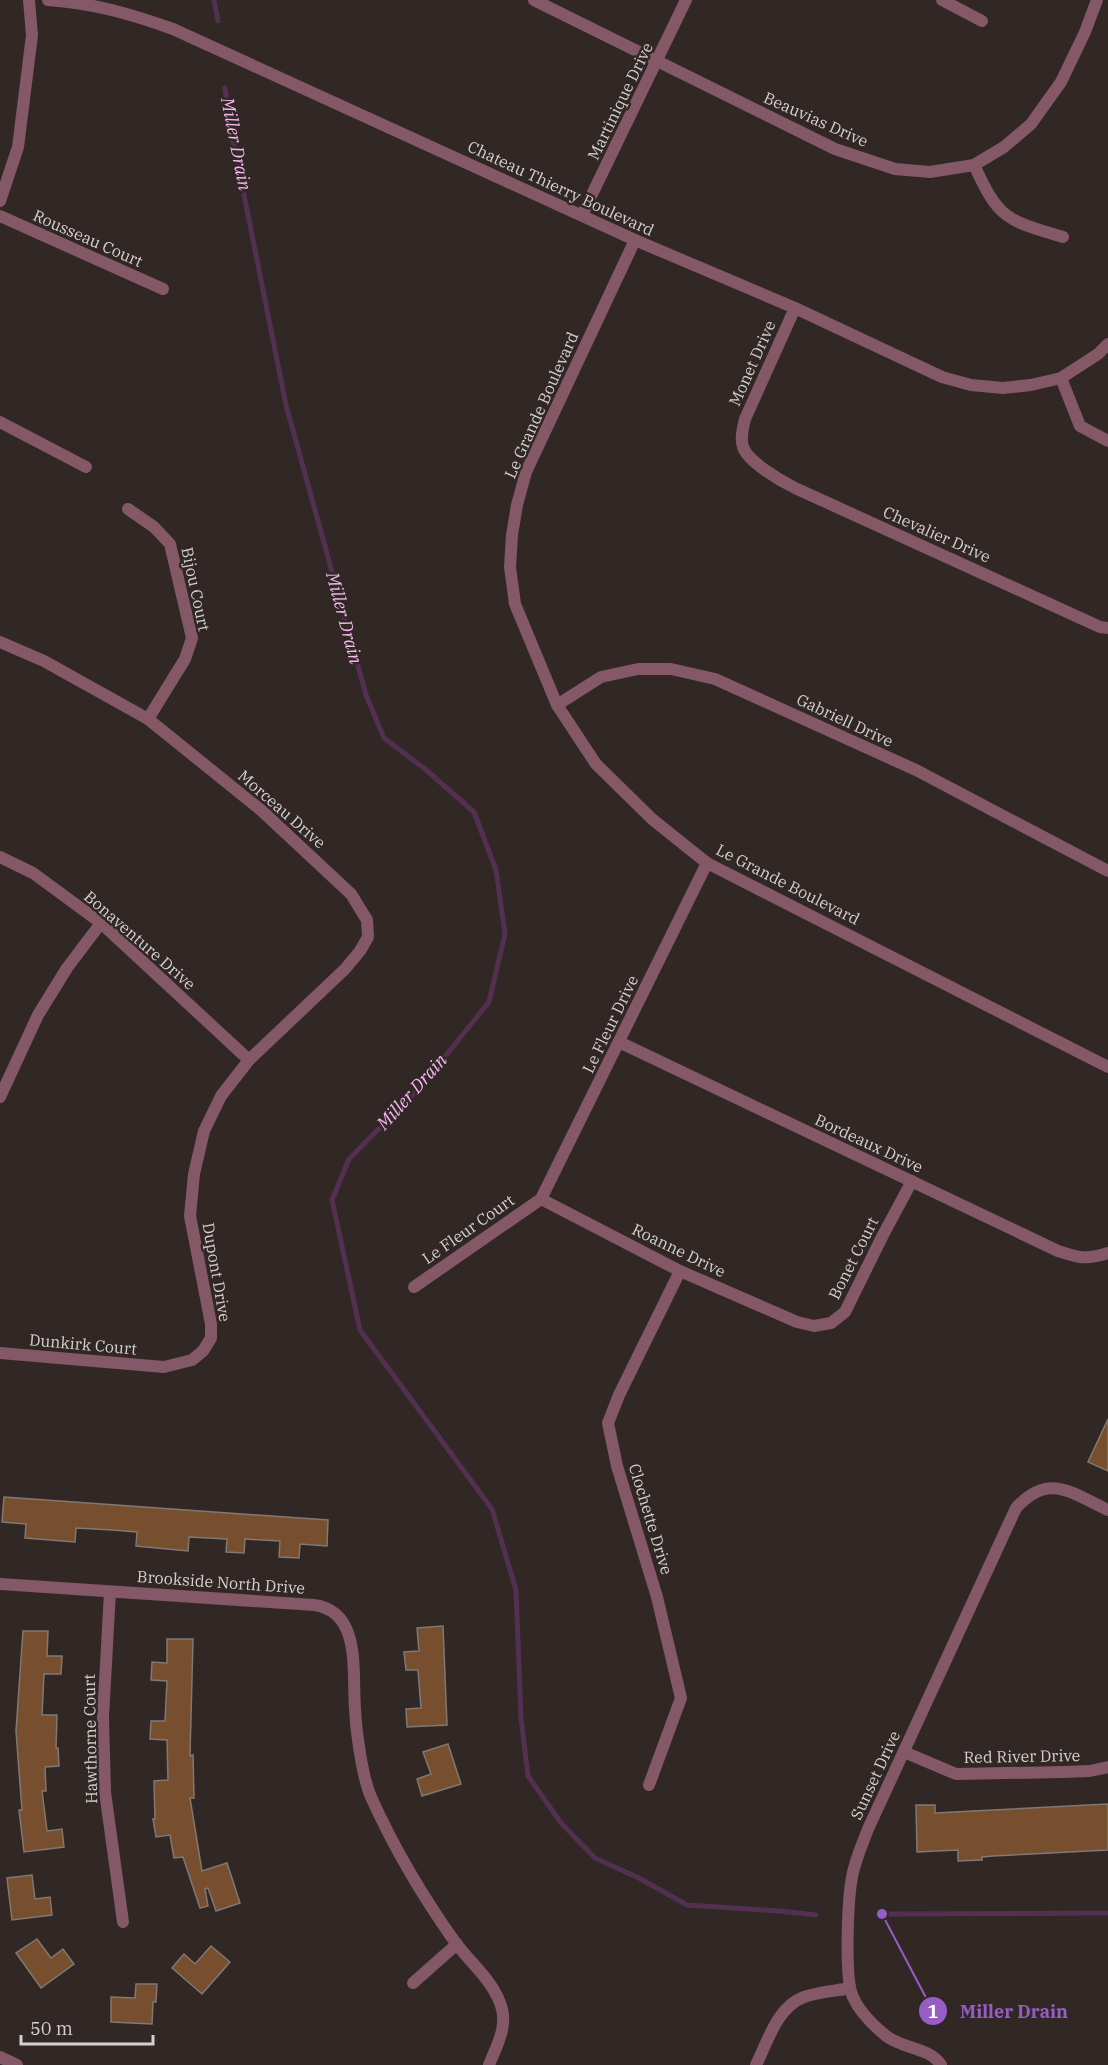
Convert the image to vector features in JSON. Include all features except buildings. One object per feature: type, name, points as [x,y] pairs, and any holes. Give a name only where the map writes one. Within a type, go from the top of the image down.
[{"type":"street","points":[[0,201],[18,147],[32,35],[29,0]]},
{"type":"street","name":"Chateau Thierry Boulevard","points":[[48,0],[83,3],[136,16],[173,29],[635,240],[795,308],[942,377],[970,385],[1003,388],[1031,385],[1061,378],[1098,354],[1108,344]]},
{"type":"street","name":"Beauvias Drive","points":[[534,0],[835,149],[895,169],[930,172],[974,165],[1004,147],[1032,124],[1061,82],[1085,33],[1097,0]]},
{"type":"street","name":"Martinique Drive","points":[[582,216],[686,0]]},
{"type":"street","points":[[942,0],[982,21]]},
{"type":"street","points":[[974,165],[998,208],[1015,220],[1063,237]]},
{"type":"street","name":"Rousseau Court","points":[[0,216],[163,290]]},
{"type":"street","name":"Le Grande Boulevard","points":[[635,240],[526,472],[512,535],[510,567],[515,604],[557,705],[596,765],[652,819],[707,863],[1108,1067]]},
{"type":"street","name":"Monet Drive","points":[[758,463],[744,449],[741,435],[745,419],[795,308]]},
{"type":"street","points":[[1061,378],[1080,426],[1108,441]]},
{"type":"street","points":[[0,422],[86,466]]},
{"type":"street","name":"Chevalier Drive","points":[[758,463],[773,477],[795,488],[1100,627],[1108,628]]},
{"type":"street","name":"Bijou Court","points":[[128,509],[154,527],[170,544],[192,638],[185,659],[148,719]]},
{"type":"street","name":"Morceau Drive","points":[[0,642],[44,661],[148,719],[262,811],[351,894],[367,920],[368,937],[345,969],[249,1060]]},
{"type":"street","name":"Gabriell Drive","points":[[557,705],[601,677],[638,669],[671,669],[715,679],[916,770],[1108,871]]},
{"type":"street","name":"Bonaventure Drive","points":[[0,858],[33,873],[101,923],[249,1060]]},
{"type":"street","name":"Le Fleur Drive","points":[[541,1199],[707,863]]},
{"type":"street","points":[[0,1098],[38,1015],[67,968],[101,923]]},
{"type":"street","name":"Bordeaux Drive","points":[[619,1042],[1058,1251],[1078,1258],[1093,1258],[1108,1253]]},
{"type":"street","name":"Dupont Drive","points":[[164,1367],[192,1360],[204,1351],[211,1338],[211,1324],[190,1216],[194,1174],[204,1131],[221,1096],[249,1060]]},
{"type":"street","name":"Bonet Court","points":[[806,1324],[814,1326],[831,1323],[845,1312],[912,1181]]},
{"type":"street","name":"Roanne Drive","points":[[541,1199],[680,1271],[796,1322],[806,1324]]},
{"type":"street","name":"Le Fleur Court","points":[[414,1287],[541,1199]]},
{"type":"street","name":"Clochette Drive","points":[[649,1785],[681,1698],[657,1597],[617,1466],[608,1423],[619,1395],[680,1271]]},
{"type":"street","name":"Dunkirk Court","points":[[0,1353],[164,1367]]},
{"type":"street","name":"Sunset Drive","points":[[941,2065],[937,2058],[903,2046],[886,2037],[865,2015],[853,1997],[850,1988],[848,1954],[852,1878],[868,1829],[1016,1508],[1036,1490],[1046,1488],[1072,1493],[1108,1510]]},
{"type":"street","name":"Brookside North Drive","points":[[0,1584],[324,1606],[342,1620],[351,1642],[355,1672],[355,1708],[370,1794],[391,1839],[429,1904],[457,1944],[482,1973],[502,2008],[504,2026],[489,2065]]},
{"type":"street","name":"Hawthorne Court","points":[[110,1592],[103,1717],[105,1792],[123,1922]]},
{"type":"street","name":"Red River Drive","points":[[904,1752],[956,1774],[1081,1771],[1108,1767]]},
{"type":"street","points":[[413,1983],[457,1944]]},
{"type":"street","points":[[756,2065],[777,2021],[792,2004],[804,1997],[850,1988]]},
{"type":"street","points":[[0,2057],[17,2065]]},
{"type":"waterway","name":"Miller Drain","points":[[214,0],[218,21]]},
{"type":"waterway","name":"Miller Drain","points":[[225,88],[229,120],[286,405],[366,695],[384,738],[425,769],[474,812],[496,870],[505,934],[489,1002],[422,1085],[349,1159],[332,1200],[360,1330],[492,1509],[516,1590],[521,1718],[528,1776],[561,1823],[595,1858],[639,1878],[687,1905],[816,1915]]},
{"type":"waterway","name":"Miller Drain","points":[[882,1914],[1108,1913]]},
{"type":"place","name":"Miller Drain","points":[[882,1914]]}]
